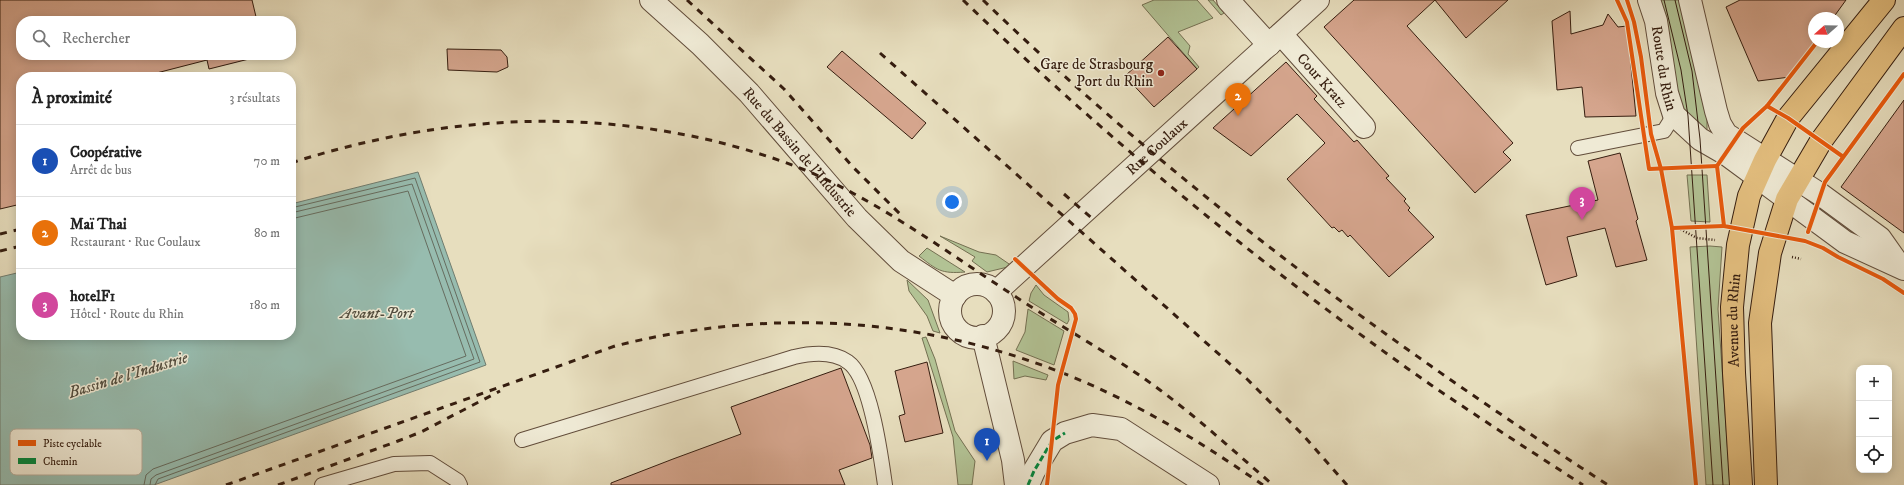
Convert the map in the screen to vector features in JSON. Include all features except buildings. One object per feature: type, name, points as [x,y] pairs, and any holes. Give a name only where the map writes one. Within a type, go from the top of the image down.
[{"type":"main road","name":"Avenue du Rhin","points":[[1741,485],[1734,373],[1732,307],[1738,245],[1750,196],[1761,168],[1788,118],[1884,0]]},
{"type":"main road","name":"Avenue du Rhin","points":[[1766,485],[1760,323],[1770,252],[1787,199],[1798,179],[1821,142],[1904,28]]},
{"type":"street","name":"Rue du Bassin de l'Industrie","points":[[651,0],[700,44],[749,93],[834,192],[900,261],[955,296]]},
{"type":"street","name":"Cour Kratz","points":[[1228,0],[1275,40],[1364,127]]},
{"type":"street","name":"Rue Coulaux","points":[[996,292],[1318,0]]},
{"type":"street","name":"Route du Rhin","points":[[1649,0],[1656,21],[1667,93],[1674,115],[1700,139],[1726,154],[1761,168],[1798,179],[1880,238],[1902,268]]},
{"type":"street","name":"Route du Rhin","points":[[1690,0],[1720,124],[1726,134],[1761,168],[1787,199],[1845,242],[1902,268]]},
{"type":"street","points":[[974,284],[986,285],[996,292],[1002,302],[1002,318],[993,331],[983,336],[975,337],[967,336],[960,332],[953,322],[950,311],[952,299],[960,290],[974,284]]},
{"type":"street","points":[[983,336],[1013,460],[1016,485]]},
{"type":"street","points":[[1028,485],[1034,471],[1052,441],[1066,433],[1092,425],[1121,429],[1208,485]]},
{"type":"lane","points":[[1578,148],[1664,131],[1674,115]]},
{"type":"lane","points":[[522,440],[811,353],[833,356],[849,362],[860,376],[869,401],[878,440],[885,485]]},
{"type":"lane","points":[[322,485],[394,464],[430,463],[458,481],[460,485]]},
{"type":"path","points":[[1672,228],[1690,228]]},
{"type":"green space","points":[[1154,0],[1197,0],[1213,18],[1178,32],[1190,46],[1188,54],[1199,67],[1197,69],[1142,5]]},
{"type":"green space","points":[[1208,0],[1213,0],[1224,13],[1221,15]]},
{"type":"green space","points":[[1657,0],[1682,0],[1707,114],[1707,129],[1705,133],[1682,114]]},
{"type":"green space","points":[[1687,175],[1707,175],[1710,222],[1691,221]]},
{"type":"green space","points":[[940,236],[979,252],[996,255],[1012,266],[987,272],[972,261],[975,257]]},
{"type":"green space","points":[[1690,247],[1722,247],[1718,309],[1730,485],[1706,485]]},
{"type":"green space","points":[[927,248],[965,272],[945,272],[930,265],[919,256]]},
{"type":"green space","points":[[907,280],[928,300],[940,333],[933,331],[927,316],[909,291]]},
{"type":"green space","points":[[1036,285],[1044,295],[1068,312],[1069,320],[1067,324],[1029,301],[1031,293]]},
{"type":"green space","points":[[1028,309],[1064,331],[1054,365],[1016,350],[1025,332]]},
{"type":"green space","points":[[926,337],[935,359],[955,431],[975,461],[972,485],[958,485],[953,437],[922,338]]},
{"type":"green space","points":[[1013,361],[1048,375],[1046,380],[1025,376],[1014,379]]},
{"type":"water","name":"Avant-Port","points":[[418,172],[486,365],[154,485],[0,485],[0,277],[16,273],[16,340],[296,340],[296,203]]},
{"type":"tram line","points":[[1664,0],[1681,70],[1688,116],[1713,485]]},
{"type":"tram line","points":[[1675,0],[1692,71],[1700,139],[1723,485]]},
{"type":"railway","points":[[687,0],[784,89],[853,167],[903,217]]},
{"type":"railway","points":[[963,0],[1018,52],[1131,153],[1189,202],[1308,296],[1431,385],[1583,485]]},
{"type":"railway","points":[[983,0],[1055,68],[1130,133],[1206,197],[1284,258],[1443,375],[1608,485]]},
{"type":"railway","points":[[880,53],[1248,380],[1304,436],[1347,485]]},
{"type":"railway","points":[[296,162],[344,148],[397,136],[450,127],[503,122],[557,121],[610,124],[664,131],[718,142],[770,157],[821,177],[871,203],[1031,307],[1124,365],[1160,390],[1189,413],[1273,485]]},
{"type":"railway","points":[[1064,194],[1095,221]]},
{"type":"railway","points":[[0,234],[16,230]]},
{"type":"railway","points":[[0,251],[16,247]]},
{"type":"railway","points":[[226,485],[615,346],[685,332],[755,324],[824,323],[892,329],[960,341],[1026,360],[1091,385],[1155,417],[1183,433],[1263,485]]},
{"type":"railway","points":[[278,485],[421,432],[500,391]]},
{"type":"marked path","points":[[1028,485],[1034,471],[1052,441],[1065,433]]},
{"type":"cycle path","points":[[1617,0],[1627,22],[1649,169],[1717,166]]},
{"type":"cycle path","points":[[1627,0],[1634,22],[1641,57],[1651,134],[1661,169],[1672,228],[1696,485]]},
{"type":"cycle path","points":[[1812,48],[1767,106],[1743,128],[1717,166],[1724,226],[1805,241],[1823,248],[1883,279],[1904,293]]},
{"type":"cycle path","points":[[1808,232],[1825,182],[1904,74]]},
{"type":"cycle path","points":[[1767,106],[1788,118],[1842,156]]},
{"type":"cycle path","points":[[1672,228],[1724,226]]},
{"type":"cycle path","points":[[1015,259],[1058,299],[1071,308],[1076,319],[1058,385],[1047,485]]},
{"type":"place","name":"Gare de Strasbourg Port du Rhin","points":[[1161,73]]},
{"type":"place","name":"Maï Thai","points":[[1238,116]]},
{"type":"place","name":"hotelF1","points":[[1582,220]]},
{"type":"place","name":"Coopérative","points":[[987,461]]},
{"type":"water label","name":"Bassin de l'Industrie","points":[[128,375]]}]
